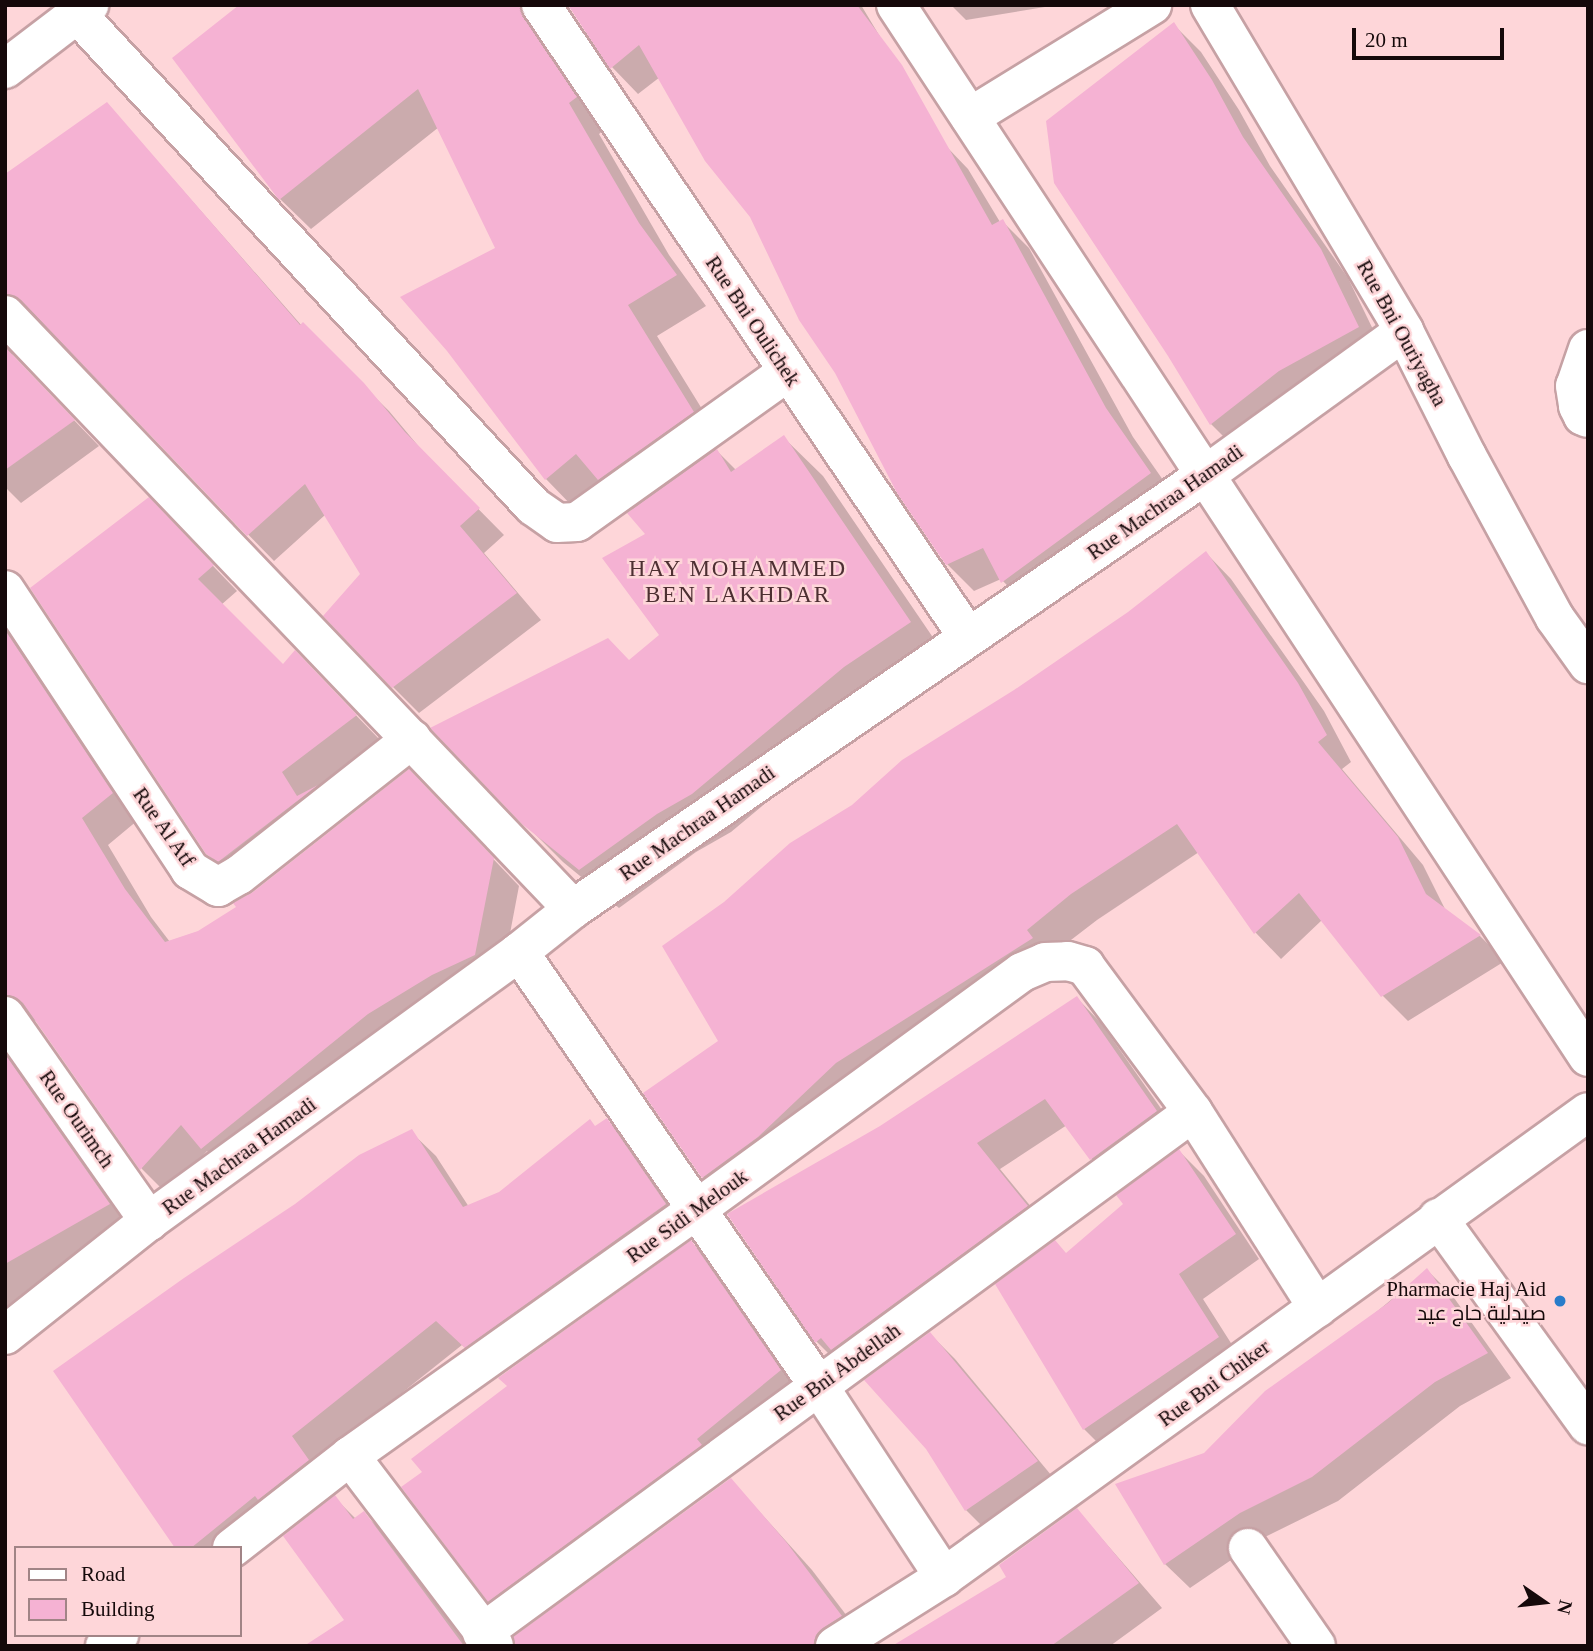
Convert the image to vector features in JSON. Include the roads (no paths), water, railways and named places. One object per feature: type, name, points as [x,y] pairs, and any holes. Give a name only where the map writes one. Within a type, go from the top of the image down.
[{"type":"street","name":"Rue Bni Oulichek","points":[[541,5],[968,636]]},
{"type":"street","points":[[896,5],[1588,1057]]},
{"type":"street","points":[[970,117],[1152,5]]},
{"type":"street","name":"Rue Bni Ouriyagha","points":[[1210,5],[1405,331],[1467,456],[1555,618],[1588,664]]},
{"type":"street","points":[[5,69],[83,10],[533,506],[557,523],[577,522],[787,372]]},
{"type":"street","points":[[5,315],[573,909]]},
{"type":"street","name":"Rue Machraa Hamadi","points":[[5,1335],[149,1221],[519,952],[573,909],[1204,476],[1405,331]]},
{"type":"street","points":[[1588,349],[1576,386],[1578,406],[1583,416],[1588,418]]},
{"type":"street","name":"Rue Al Atf","points":[[5,590],[190,870],[218,887],[239,875],[412,739]]},
{"type":"street","points":[[519,952],[818,1385],[944,1577]]},
{"type":"street","name":"Rue Sidi Melouk","points":[[235,1546],[351,1456],[697,1209],[1021,972],[1045,962],[1068,961],[1085,966],[1193,1112],[1318,1308]]},
{"type":"street","name":"Rue Ourimch","points":[[5,1016],[149,1221]]},
{"type":"street","name":"Rue Bni Abdellah","points":[[488,1639],[818,1385],[1193,1112]]},
{"type":"street","name":"Rue Bni Chiker","points":[[835,1646],[944,1577],[1588,1112]]},
{"type":"street","points":[[1438,1218],[1588,1425]]},
{"type":"street","points":[[351,1456],[488,1639]]},
{"type":"street","points":[[1248,1548],[1316,1646]]},
{"type":"place","name":"Pharmacie Haj Aid صيدلية حاج عيد","points":[[1560,1301]]},
{"type":"district","name":"HAY MOHAMMED BEN LAKHDAR","points":[[738,582]]}]
